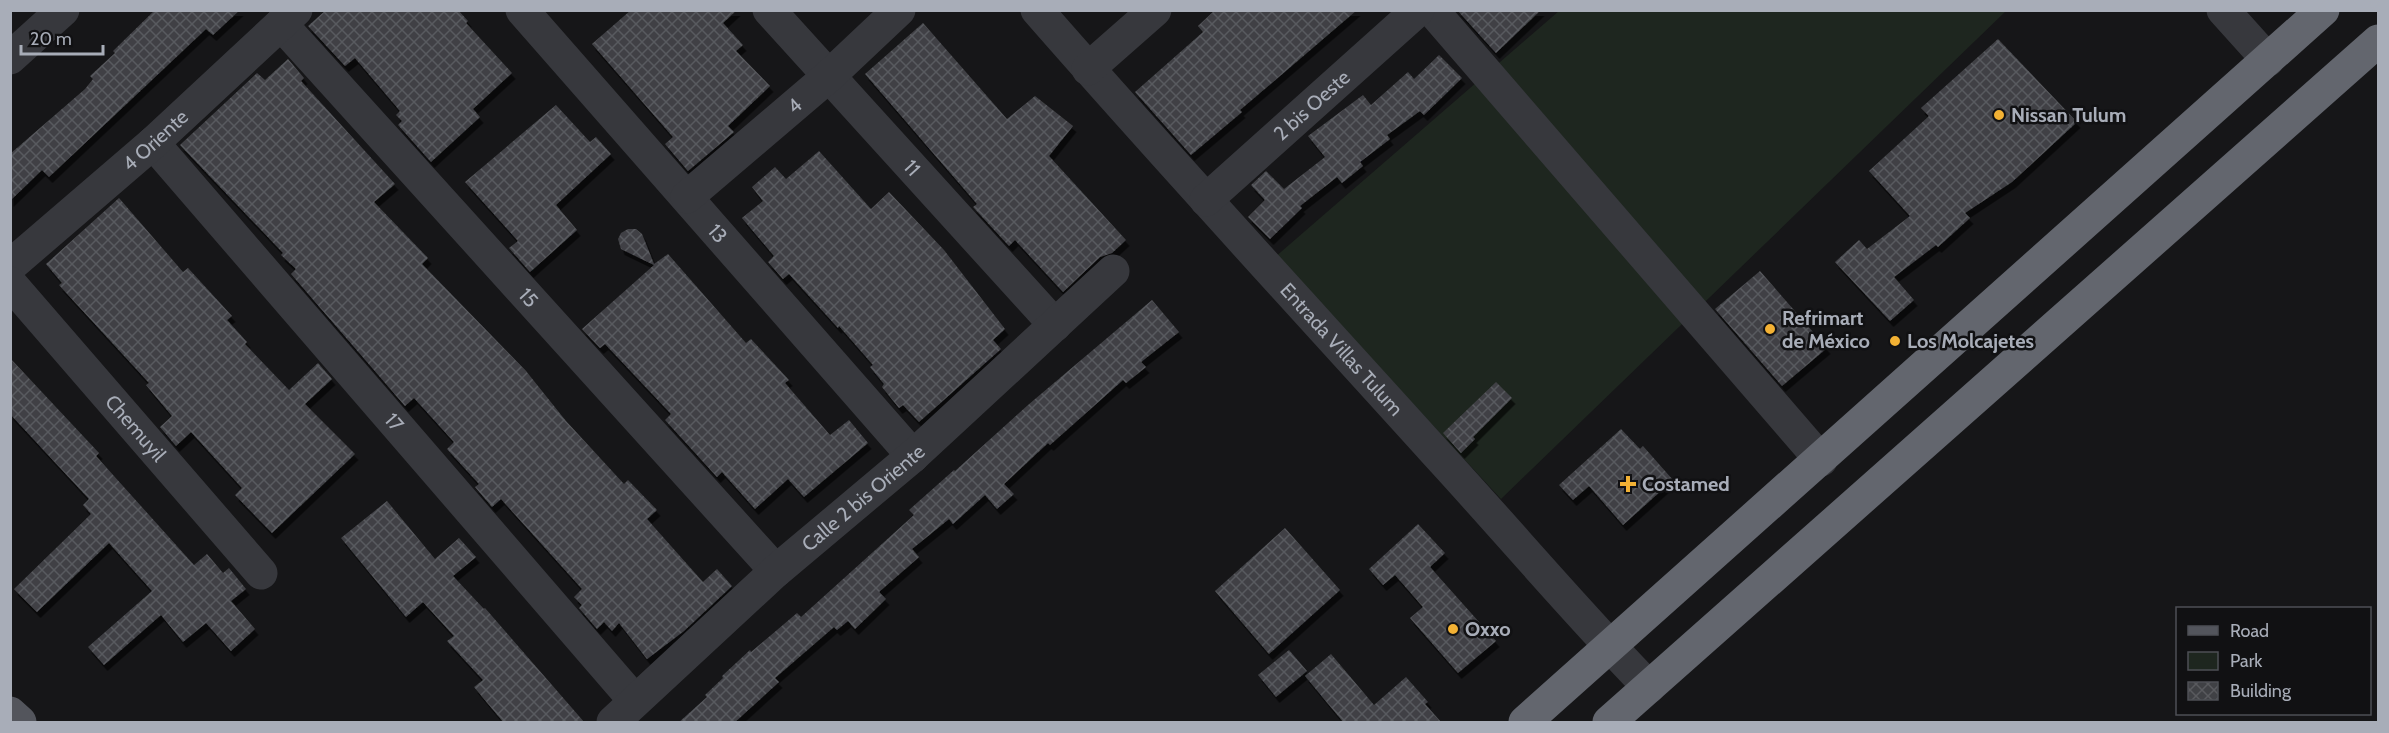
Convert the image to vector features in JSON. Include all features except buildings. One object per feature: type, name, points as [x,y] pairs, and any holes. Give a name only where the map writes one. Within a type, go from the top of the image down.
[{"type":"highway","points":[[1525,723],[2323,10]]},
{"type":"highway","points":[[1609,723],[2379,41]]},
{"type":"main road","points":[[10,713],[20,723]]},
{"type":"street","points":[[10,58],[63,10]]},
{"type":"street","name":"13","points":[[522,10],[913,456]]},
{"type":"street","name":"11","points":[[769,10],[1055,324]]},
{"type":"street","name":"4","points":[[687,197],[829,76],[899,10]]},
{"type":"street","name":"Entrada Villas Tulum","points":[[1037,10],[1206,200],[1525,550],[1611,648],[1649,687]]},
{"type":"street","points":[[1088,69],[1155,10]]},
{"type":"street","name":"2 bis Oeste","points":[[1206,200],[1418,10]]},
{"type":"street","points":[[1432,10],[1821,460]]},
{"type":"street","points":[[2223,10],[2268,60]]},
{"type":"street","name":"4 Oriente","points":[[10,266],[153,143],[289,17]]},
{"type":"street","name":"15","points":[[289,17],[776,571]]},
{"type":"street","name":"17","points":[[153,143],[624,712]]},
{"type":"street","name":"Calle 2 bis Oriente","points":[[624,712],[776,571],[913,456],[1113,270]]},
{"type":"street","name":"Chemuyil","points":[[10,283],[261,573]]},
{"type":"green space","points":[[1559,11],[2006,11],[1501,499],[1288,269],[1274,258]]},
{"type":"place","name":"Nissan Tulum","points":[[1999,115]]},
{"type":"place","name":"Refrimart de México","points":[[1770,329]]},
{"type":"place","name":"Los Molcajetes","points":[[1895,341]]},
{"type":"place","name":"Costamed","points":[[1628,484]]},
{"type":"place","name":"Oxxo","points":[[1453,629]]}]
